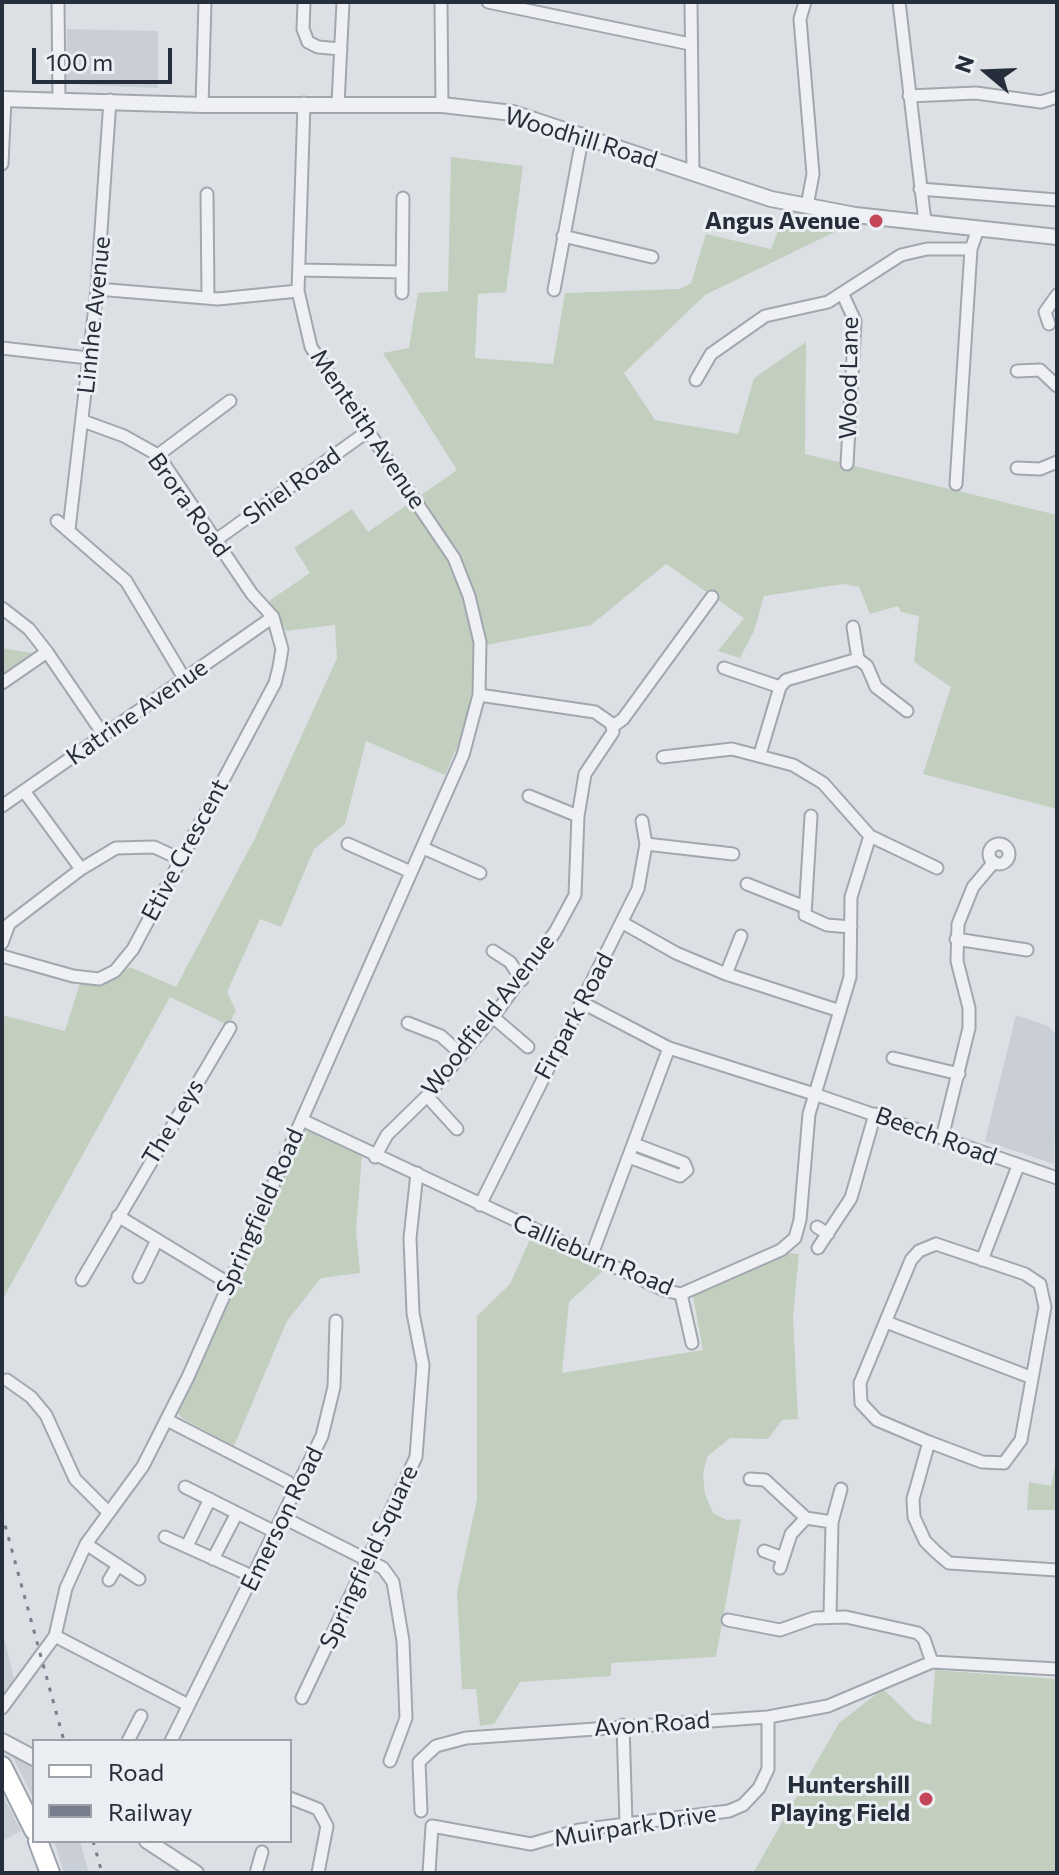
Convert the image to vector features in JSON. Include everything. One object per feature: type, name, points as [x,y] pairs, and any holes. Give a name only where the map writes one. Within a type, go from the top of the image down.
[{"type":"main road","points":[[2,1766],[32,1826]]},
{"type":"main road","points":[[39,1843],[50,1873]]},
{"type":"street","points":[[58,2],[59,98]]},
{"type":"street","points":[[202,105],[205,2]]},
{"type":"street","points":[[304,2],[303,29],[308,42],[318,47],[341,49]]},
{"type":"street","points":[[338,104],[343,2]]},
{"type":"street","points":[[441,2],[442,105]]},
{"type":"street","points":[[488,2],[690,44]]},
{"type":"street","points":[[691,2],[693,173]]},
{"type":"street","points":[[805,2],[800,19],[813,174],[807,206]]},
{"type":"street","points":[[899,2],[925,222]]},
{"type":"street","points":[[909,96],[976,93],[1041,102],[1057,97]]},
{"type":"street","name":"Woodhill Road","points":[[3,99],[59,98],[202,105],[442,105],[513,113],[771,199],[925,222],[1057,237]]},
{"type":"street","points":[[2,164],[3,99]]},
{"type":"street","name":"Linnhe Avenue","points":[[69,529],[97,289],[110,100]]},
{"type":"street","name":"Menteith Avenue","points":[[304,103],[298,291],[311,347],[454,558],[469,596],[480,642],[479,695]]},
{"type":"street","points":[[554,290],[583,134]]},
{"type":"street","points":[[920,189],[1057,200]]},
{"type":"street","points":[[207,194],[208,298]]},
{"type":"street","points":[[402,293],[403,198]]},
{"type":"street","points":[[956,484],[971,249],[978,229]]},
{"type":"street","points":[[563,236],[652,257]]},
{"type":"street","points":[[696,380],[711,354],[765,316],[843,295],[882,264],[901,255],[927,249],[971,249]]},
{"type":"street","points":[[300,270],[402,272]]},
{"type":"street","points":[[97,289],[208,298],[298,291]]},
{"type":"street","name":"Wood Lane","points":[[843,295],[855,321],[847,464]]},
{"type":"street","points":[[1049,324],[1045,312],[1057,295]]},
{"type":"street","points":[[2,348],[88,358]]},
{"type":"street","points":[[1017,371],[1040,370],[1057,386]]},
{"type":"street","points":[[158,455],[230,401]]},
{"type":"street","name":"Brora Road","points":[[83,421],[124,436],[158,455],[252,594],[273,617]]},
{"type":"street","name":"Shiel Road","points":[[216,540],[368,431]]},
{"type":"street","points":[[1017,468],[1040,469],[1057,462]]},
{"type":"street","points":[[57,521],[126,581],[184,678]]},
{"type":"street","name":"Woodfield Avenue","points":[[375,1157],[387,1135],[427,1096],[522,980],[575,895],[578,816],[585,774],[608,741],[610,724],[623,719],[712,597]]},
{"type":"street","points":[[2,608],[29,629],[103,734]]},
{"type":"street","name":"Katrine Avenue","points":[[2,806],[273,617]]},
{"type":"street","name":"Etive Crescent","points":[[2,956],[73,976],[99,979],[115,971],[133,949],[275,683],[282,649],[273,617]]},
{"type":"street","points":[[853,627],[858,659],[867,666],[876,687],[907,711]]},
{"type":"street","points":[[2,683],[47,652]]},
{"type":"street","points":[[760,754],[780,687],[786,680],[858,659]]},
{"type":"street","points":[[724,668],[780,687]]},
{"type":"street","points":[[479,695],[584,709],[610,724]]},
{"type":"street","name":"Springfield Road","points":[[2,1708],[55,1636],[66,1588],[86,1544],[143,1466],[167,1420],[423,848],[463,755],[479,695]]},
{"type":"street","points":[[663,757],[732,749],[793,765],[823,783],[870,836],[937,868]]},
{"type":"street","points":[[24,791],[81,869]]},
{"type":"street","points":[[529,796],[578,816]]},
{"type":"street","points":[[811,816],[805,915],[827,925],[851,927]]},
{"type":"street","name":"Firpark Road","points":[[480,1205],[638,889],[646,844],[642,821]]},
{"type":"street","points":[[814,1094],[850,977],[851,897],[870,836]]},
{"type":"street","points":[[348,844],[411,872]]},
{"type":"street","points":[[646,844],[733,854]]},
{"type":"street","points":[[2,943],[9,924],[81,869],[116,848],[154,847],[180,859]]},
{"type":"street","points":[[423,848],[480,873]]},
{"type":"street","points":[[942,1138],[969,1028],[969,1008],[956,939],[964,905],[973,887],[994,862]]},
{"type":"street","points":[[747,884],[805,907]]},
{"type":"street","points":[[623,923],[676,953],[726,974],[840,1011]]},
{"type":"street","points":[[726,974],[741,936]]},
{"type":"street","points":[[956,939],[1027,950]]},
{"type":"street","points":[[493,951],[510,962],[522,980]]},
{"type":"street","name":"Beech Road","points":[[581,1002],[669,1048],[875,1114],[1057,1178]]},
{"type":"street","points":[[493,1017],[528,1047]]},
{"type":"street","points":[[408,1023],[441,1036],[461,1054]]},
{"type":"street","name":"The Leys","points":[[82,1280],[230,1028]]},
{"type":"street","points":[[591,1257],[669,1048]]},
{"type":"street","points":[[893,1058],[959,1074]]},
{"type":"street","name":"Callieburn Road","points":[[302,1120],[591,1257],[664,1290],[681,1294],[781,1250],[795,1238],[800,1220],[809,1114],[814,1094]]},
{"type":"street","points":[[427,1096],[457,1129]]},
{"type":"street","points":[[818,1248],[822,1230],[851,1198],[875,1114]]},
{"type":"street","points":[[629,1157],[680,1176],[687,1170],[684,1163],[634,1144]]},
{"type":"street","points":[[982,1260],[1018,1166]]},
{"type":"street","name":"Springfield Square","points":[[302,1698],[416,1457],[423,1365],[413,1313],[410,1238],[417,1173]]},
{"type":"street","points":[[118,1216],[228,1283]]},
{"type":"street","points":[[139,1277],[157,1240]]},
{"type":"street","points":[[936,1244],[1025,1274],[1040,1284],[1045,1307],[1021,1440],[1004,1463],[982,1462],[929,1442],[877,1420],[861,1403],[860,1383],[886,1322],[919,1251],[936,1244]]},
{"type":"street","points":[[681,1294],[692,1343]]},
{"type":"street","name":"Emerson Road","points":[[172,1739],[284,1518],[294,1497],[293,1488],[300,1482],[329,1415],[336,1321]]},
{"type":"street","points":[[886,1322],[1030,1377]]},
{"type":"street","points":[[7,1380],[31,1397],[46,1415],[75,1479],[108,1512]]},
{"type":"street","points":[[167,1420],[288,1482],[293,1488]]},
{"type":"street","points":[[929,1442],[913,1499],[914,1517],[925,1541],[949,1563],[1057,1570]]},
{"type":"street","points":[[750,1479],[765,1480],[806,1518],[832,1522]]},
{"type":"street","points":[[185,1487],[275,1532]]},
{"type":"street","points":[[830,1616],[832,1522],[841,1489]]},
{"type":"street","points":[[187,1546],[210,1499]]},
{"type":"street","points":[[213,1559],[237,1513]]},
{"type":"street","points":[[284,1518],[383,1568],[393,1582],[403,1641],[406,1718],[390,1761]]},
{"type":"street","points":[[764,1551],[781,1563],[791,1534],[806,1518]]},
{"type":"street","points":[[165,1537],[254,1577]]},
{"type":"street","points":[[86,1544],[139,1579]]},
{"type":"street","points":[[109,1580],[118,1565]]},
{"type":"street","points":[[728,1620],[780,1630],[830,1616],[918,1633],[924,1639],[932,1662],[1057,1669]]},
{"type":"street","points":[[55,1636],[188,1705]]},
{"type":"street","name":"Avon Road","points":[[421,1811],[419,1762],[436,1746],[466,1738],[768,1717],[828,1706],[932,1662]]},
{"type":"street","points":[[129,1739],[141,1716]]},
{"type":"street","name":"Muirpark Drive","points":[[429,1873],[432,1826],[531,1844],[579,1830],[729,1811],[743,1805],[759,1788],[768,1769],[768,1717]]},
{"type":"street","points":[[623,1725],[626,1823]]},
{"type":"street","points":[[2,1741],[32,1757]]},
{"type":"street","points":[[292,1799],[318,1809],[327,1826],[318,1873]]},
{"type":"street","points":[[150,1843],[188,1871]]},
{"type":"street","points":[[256,1873],[262,1852]]},
{"type":"shaded area","points":[[67,29],[158,31],[158,88],[65,84]]},
{"type":"shaded area","points":[[1016,1015],[1048,1026],[1057,1035],[1054,1164],[985,1141]]},
{"type":"shaded area","points":[[2,1629],[14,1679],[2,1696]]},
{"type":"shaded area","points":[[17,1753],[32,1763],[32,1795],[12,1756]]},
{"type":"shaded area","points":[[2,1793],[21,1831],[2,1841]]},
{"type":"shaded area","points":[[55,1843],[81,1843],[89,1873],[64,1873]]},
{"type":"green space","points":[[451,157],[523,166],[506,292],[478,294],[475,358],[553,364],[565,293],[680,289],[691,283],[706,234],[771,249],[787,208],[849,225],[705,295],[624,373],[655,420],[738,434],[754,378],[806,342],[805,454],[1057,515],[1057,809],[923,774],[951,687],[914,662],[919,616],[901,612],[898,606],[870,614],[859,587],[844,584],[764,596],[754,631],[740,658],[718,651],[744,618],[666,564],[591,625],[475,647],[471,699],[461,738],[445,775],[366,741],[345,824],[314,849],[281,927],[260,919],[227,992],[236,1011],[228,1025],[170,997],[4,1297],[2,1015],[65,1031],[80,983],[104,984],[130,967],[176,987],[255,838],[337,658],[335,625],[286,631],[269,601],[310,573],[294,548],[352,509],[368,532],[457,470],[383,353],[409,348],[418,293],[448,291]]},
{"type":"green space","points":[[2,648],[32,653],[3,676]]},
{"type":"green space","points":[[310,1130],[362,1155],[356,1231],[360,1273],[321,1278],[287,1321],[234,1446],[183,1419],[178,1413],[303,1132]]},
{"type":"green space","points":[[531,1237],[603,1271],[569,1302],[562,1373],[703,1350],[693,1296],[786,1253],[799,1254],[793,1316],[798,1419],[782,1420],[768,1439],[730,1438],[707,1457],[703,1474],[705,1494],[713,1513],[727,1520],[741,1519],[716,1657],[611,1663],[611,1676],[520,1682],[494,1724],[480,1726],[476,1689],[462,1689],[457,1592],[477,1499],[477,1316],[510,1284]]},
{"type":"green space","points":[[1057,1455],[1057,1510],[1027,1510],[1029,1482],[1051,1486]]},
{"type":"green space","name":"Huntershill Playing Field","points":[[935,1670],[1057,1679],[1057,1873],[753,1873],[839,1723],[883,1689],[915,1720],[931,1725]]},
{"type":"railway","points":[[2,1514],[63,1739]]},
{"type":"railway","points":[[94,1843],[102,1873]]},
{"type":"place","name":"Angus Avenue","points":[[876,221]]},
{"type":"place","name":"Huntershill Playing Field","points":[[926,1799]]}]
